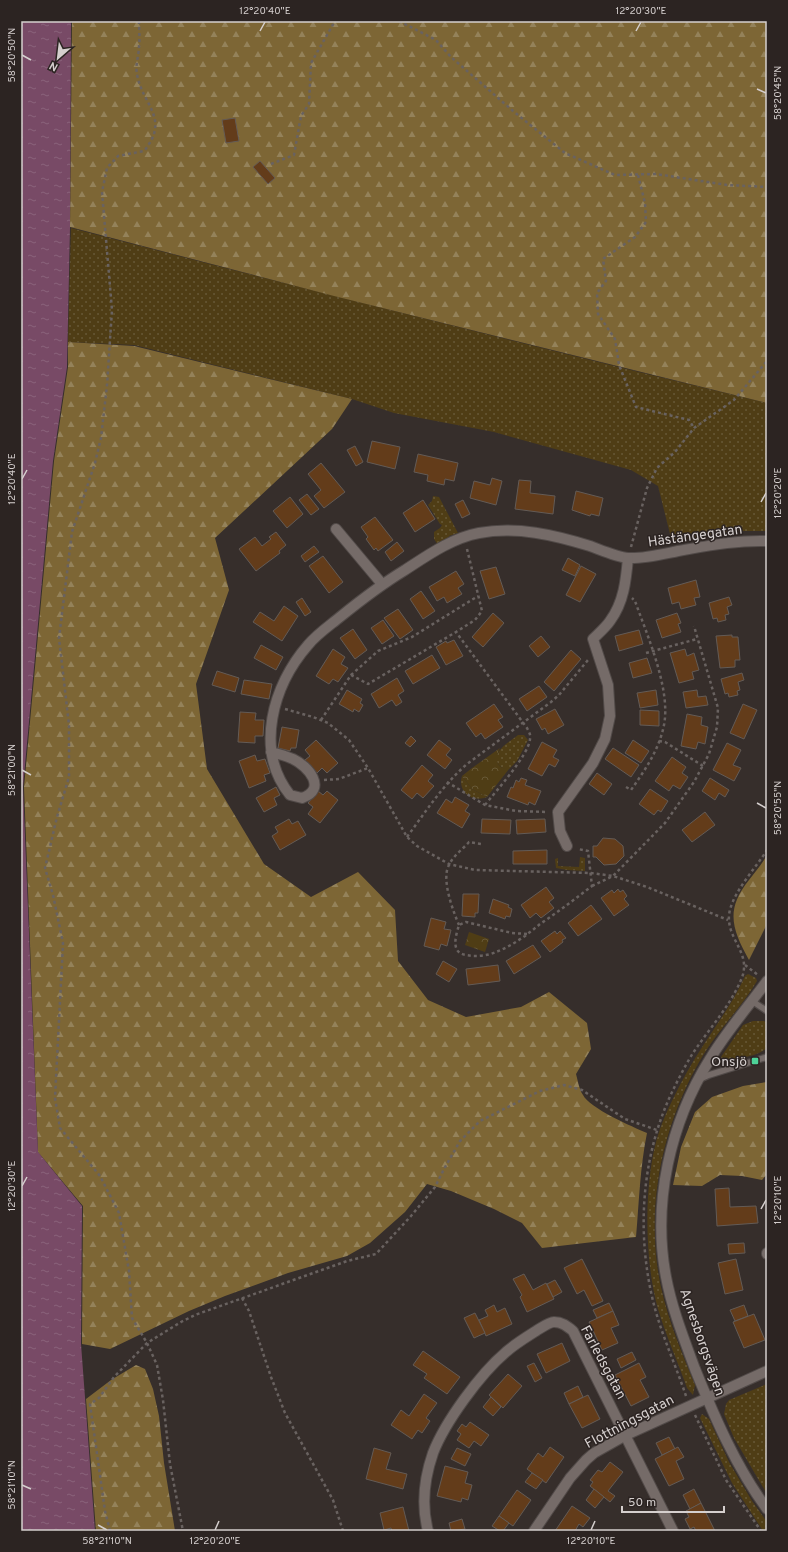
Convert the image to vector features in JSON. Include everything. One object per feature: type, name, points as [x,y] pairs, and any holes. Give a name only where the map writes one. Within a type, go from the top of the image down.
[{"type":"street","points":[[336,529],[382,584]]},
{"type":"street","name":"Hästängegatan","points":[[315,780],[314,788],[307,796],[297,797],[290,795],[280,778],[271,752],[270,737],[275,706],[284,682],[299,656],[308,644],[319,634],[382,584],[434,552],[464,536],[511,530],[532,532],[561,537],[628,558],[660,555],[734,542],[767,540]]},
{"type":"street","points":[[567,846],[560,831],[558,812],[593,763],[605,739],[609,727],[609,691],[602,664],[596,651],[593,639],[610,622],[622,599],[628,558]]},
{"type":"street","points":[[271,752],[285,756],[297,762],[308,770],[315,780]]},
{"type":"street","name":"Agnesborgsvägen","points":[[764,979],[752,1001],[710,1059],[698,1080],[681,1118],[670,1155],[663,1191],[662,1226],[666,1276],[673,1309],[706,1398],[742,1470],[767,1509]]},
{"type":"street","name":"Farledsgatan","points":[[428,1531],[424,1515],[423,1499],[425,1483],[434,1452],[442,1436],[468,1396],[504,1353],[522,1340],[553,1322],[563,1324],[573,1331],[673,1531]]},
{"type":"street","name":"Flottningsgatan","points":[[534,1531],[570,1478],[594,1453],[626,1435],[767,1371]]},
{"type":"lane","points":[[752,1001],[767,1011]]},
{"type":"lane","points":[[698,1080],[709,1075],[767,1057]]},
{"type":"path","points":[[139,21],[139,46],[136,73],[154,114],[156,128],[151,143],[144,151],[118,156],[107,168],[102,192],[112,310],[107,386],[95,463],[72,532],[59,638],[69,725],[69,777],[57,817],[45,868],[53,895],[63,943],[56,1098],[60,1128],[100,1176],[119,1213],[129,1271],[132,1318],[147,1343],[157,1365],[163,1400],[170,1464],[183,1531]]},
{"type":"path","points":[[271,164],[294,155],[301,116],[309,104],[311,63],[335,21]]},
{"type":"path","points":[[399,21],[436,40],[451,57],[565,153],[615,175],[656,174],[727,185],[767,187]]},
{"type":"path","points":[[638,174],[645,203],[646,222],[635,237],[603,259],[606,280],[597,293],[598,314],[615,339],[618,366],[636,407],[689,420],[694,428]]},
{"type":"path","points":[[628,558],[647,488],[657,468],[675,452],[694,428],[734,400],[767,361]]},
{"type":"path","points":[[351,675],[368,684],[475,620],[482,611],[464,536]]},
{"type":"path","points":[[624,589],[635,601],[661,680],[665,698],[664,724],[660,741],[650,762],[631,790],[626,787]]},
{"type":"path","points":[[321,720],[351,675],[378,651],[412,637],[478,596]]},
{"type":"path","points":[[481,844],[469,842],[449,864],[446,875],[452,905],[459,925],[456,933],[456,948],[459,953],[464,955],[473,956],[496,952],[527,934],[592,886],[613,876],[665,823],[704,766],[713,741],[718,718],[718,708],[694,626]]},
{"type":"path","points":[[456,632],[530,733],[530,741],[514,770],[485,805]]},
{"type":"path","points":[[646,653],[697,639]]},
{"type":"path","points":[[407,837],[447,782],[467,764],[558,695],[596,651]]},
{"type":"path","points":[[275,706],[328,723],[349,740],[368,768],[407,837],[417,846],[449,864],[475,870],[591,873],[613,876],[648,887],[728,920]]},
{"type":"path","points":[[660,741],[665,742],[704,766]]},
{"type":"path","points":[[315,780],[339,779],[368,768]]},
{"type":"path","points":[[447,782],[485,805],[516,811],[558,812]]},
{"type":"path","points":[[567,846],[588,851],[592,886]]},
{"type":"path","points":[[764,979],[745,965],[728,920],[731,906],[740,887],[767,850]]},
{"type":"path","points":[[459,925],[466,922],[512,933],[527,934]]},
{"type":"path","points":[[745,965],[742,979],[731,999],[689,1060],[673,1091],[657,1130],[645,1184],[645,1233],[647,1269],[655,1307],[690,1405],[726,1480],[761,1531]]},
{"type":"path","points":[[110,1531],[105,1511],[90,1404],[99,1398],[114,1377],[147,1343],[165,1331],[188,1319],[242,1298],[347,1261],[376,1254],[435,1187],[460,1141],[480,1121],[540,1091],[564,1085],[582,1090],[625,1119],[657,1130]]},
{"type":"path","points":[[242,1298],[249,1311],[271,1377],[285,1413],[333,1500],[343,1531]]},
{"type":"green space","points":[[72,21],[767,21],[767,403],[334,296],[70,227]]},
{"type":"green space","points":[[71,228],[418,317],[767,403],[767,531],[731,531],[672,542],[658,486],[631,470],[494,432],[394,413],[352,399],[134,345],[68,342]]},
{"type":"green space","points":[[68,342],[134,346],[352,399],[332,429],[215,538],[229,590],[196,684],[207,769],[264,864],[311,897],[358,872],[395,910],[398,961],[428,1000],[466,1017],[521,1007],[549,992],[587,1023],[591,1049],[576,1074],[582,1093],[587,1100],[602,1111],[647,1133],[641,1172],[636,1237],[542,1248],[522,1223],[494,1209],[451,1191],[427,1184],[405,1212],[370,1243],[347,1256],[288,1273],[225,1296],[189,1311],[110,1349],[82,1344],[83,1206],[38,1152],[24,787],[54,461],[68,367]]},
{"type":"green space","points":[[433,496],[439,497],[458,533],[449,536],[450,539],[438,545],[434,539],[434,532],[442,525],[428,505],[432,501]]},
{"type":"green space","points":[[518,735],[524,735],[528,740],[517,761],[509,769],[500,767],[497,759],[499,751]]},
{"type":"green space","points":[[500,748],[497,756],[497,762],[504,769],[509,769],[487,797],[472,789],[462,776]]},
{"type":"green space","points":[[462,776],[472,789],[487,797],[476,798],[467,795],[462,787]]},
{"type":"green space","points":[[767,855],[767,924],[749,960],[738,939],[735,929],[734,910],[736,901],[741,891]]},
{"type":"green space","points":[[580,857],[585,858],[585,871],[556,868],[555,859],[558,858],[558,866],[579,867]]},
{"type":"green space","points":[[469,932],[489,939],[485,952],[465,945]]},
{"type":"green space","points":[[748,974],[756,978],[757,981],[708,1047],[689,1080],[670,1130],[658,1183],[655,1210],[655,1237],[659,1280],[672,1326],[695,1385],[693,1395],[687,1388],[668,1339],[653,1289],[647,1219],[651,1170],[654,1149],[660,1129],[676,1093],[694,1060],[732,1001],[745,976]]},
{"type":"green space","points":[[753,1021],[764,1021],[767,1023],[767,1048],[757,1054],[722,1060],[721,1057],[743,1025]]},
{"type":"green space","points":[[767,1082],[767,1174],[762,1180],[742,1176],[720,1175],[702,1186],[673,1185],[681,1147],[695,1112],[712,1097],[743,1086]]},
{"type":"green space","points":[[136,1365],[145,1369],[153,1389],[159,1416],[164,1463],[175,1531],[96,1531],[86,1399],[111,1380]]},
{"type":"green space","points":[[767,1384],[767,1494],[734,1438],[724,1414],[726,1404],[729,1400]]},
{"type":"green space","points":[[702,1414],[709,1419],[729,1462],[752,1501],[767,1522],[767,1531],[763,1531],[732,1483],[700,1418]]},
{"type":"water","points":[[21,21],[71,21],[70,227],[67,367],[53,461],[23,787],[38,1152],[82,1206],[81,1344],[95,1531],[21,1531]]},
{"type":"building","points":[[235,118],[239,141],[226,143],[222,120]]},
{"type":"building","points":[[260,161],[275,178],[268,184],[253,167]]},
{"type":"building","points":[[372,441],[400,447],[395,469],[367,462]]},
{"type":"building","points":[[355,446],[363,462],[356,466],[347,450]]},
{"type":"building","points":[[418,454],[458,463],[454,481],[445,479],[444,485],[427,481],[428,475],[414,472]]},
{"type":"building","points":[[321,463],[345,492],[324,508],[314,496],[321,490],[308,474]]},
{"type":"building","points":[[492,478],[502,481],[496,505],[470,498],[474,481],[490,485]]},
{"type":"building","points":[[519,480],[531,481],[530,493],[555,496],[553,514],[515,509]]},
{"type":"building","points":[[576,491],[603,498],[599,516],[591,514],[590,516],[572,510]]},
{"type":"building","points":[[307,494],[319,509],[311,515],[299,500]]},
{"type":"building","points":[[290,497],[303,514],[287,528],[273,511]]},
{"type":"building","points":[[423,500],[435,519],[415,532],[403,513]]},
{"type":"building","points":[[463,500],[470,514],[462,518],[455,504]]},
{"type":"building","points":[[375,517],[393,540],[378,551],[376,548],[374,550],[366,539],[368,537],[361,527]]},
{"type":"building","points":[[276,532],[286,545],[279,551],[280,553],[256,571],[239,549],[255,537],[262,546],[271,539],[269,537]]},
{"type":"building","points":[[397,542],[404,551],[391,561],[385,552]]},
{"type":"building","points":[[314,546],[319,552],[305,562],[301,556]]},
{"type":"building","points":[[323,556],[343,582],[329,593],[309,566]]},
{"type":"building","points":[[568,558],[580,565],[575,576],[562,570]]},
{"type":"building","points":[[581,566],[596,574],[580,602],[566,595]]},
{"type":"building","points":[[496,567],[505,594],[489,599],[480,571]]},
{"type":"building","points":[[456,571],[464,584],[458,588],[462,594],[447,603],[444,597],[437,601],[429,587]]},
{"type":"building","points":[[696,580],[700,597],[694,598],[696,605],[681,609],[679,602],[672,604],[668,588]]},
{"type":"building","points":[[421,591],[435,611],[423,619],[410,599]]},
{"type":"building","points":[[729,597],[732,605],[727,607],[729,614],[725,615],[726,620],[718,622],[717,618],[713,619],[709,603]]},
{"type":"building","points":[[302,598],[311,612],[305,616],[296,602]]},
{"type":"building","points":[[284,606],[298,616],[282,641],[253,622],[260,612],[274,621]]},
{"type":"building","points":[[398,609],[413,630],[400,639],[384,618]]},
{"type":"building","points":[[493,613],[504,623],[483,647],[472,637]]},
{"type":"building","points":[[677,613],[681,623],[678,624],[681,632],[662,638],[656,620]]},
{"type":"building","points":[[383,620],[394,636],[382,644],[371,628]]},
{"type":"building","points":[[353,629],[367,650],[355,659],[340,638]]},
{"type":"building","points":[[639,630],[643,644],[619,651],[615,636]]},
{"type":"building","points":[[732,635],[732,637],[738,637],[740,660],[735,660],[735,667],[720,668],[716,636]]},
{"type":"building","points":[[541,636],[550,647],[538,657],[529,646]]},
{"type":"building","points":[[454,640],[463,656],[446,665],[436,647],[446,641],[447,643]]},
{"type":"building","points":[[261,645],[283,657],[276,670],[254,658]]},
{"type":"building","points":[[333,649],[345,657],[341,664],[348,668],[338,682],[333,679],[329,684],[316,676]]},
{"type":"building","points":[[685,649],[687,656],[694,653],[699,670],[692,672],[694,679],[679,683],[670,653]]},
{"type":"building","points":[[571,650],[581,659],[554,691],[544,682]]},
{"type":"building","points":[[432,655],[440,668],[413,684],[405,671]]},
{"type":"building","points":[[647,658],[652,673],[633,678],[629,663]]},
{"type":"building","points":[[217,671],[239,678],[235,692],[212,685]]},
{"type":"building","points":[[742,673],[744,680],[738,682],[740,690],[737,691],[738,695],[729,697],[728,693],[725,694],[721,679]]},
{"type":"building","points":[[397,678],[404,691],[398,695],[402,702],[396,706],[392,700],[379,708],[371,694]]},
{"type":"building","points":[[244,680],[272,684],[269,699],[241,694]]},
{"type":"building","points":[[539,686],[547,697],[527,711],[519,699]]},
{"type":"building","points":[[347,690],[362,699],[360,703],[363,705],[359,712],[354,709],[353,712],[339,704]]},
{"type":"building","points":[[656,690],[658,705],[640,708],[637,693]]},
{"type":"building","points":[[697,690],[698,697],[706,696],[708,705],[686,708],[683,692]]},
{"type":"building","points":[[494,704],[503,717],[498,720],[503,727],[485,739],[481,733],[476,737],[466,723]]},
{"type":"building","points":[[743,704],[757,710],[744,739],[730,733]]},
{"type":"building","points":[[555,709],[564,725],[548,734],[545,728],[542,730],[536,719]]},
{"type":"building","points":[[640,710],[659,711],[659,726],[640,725]]},
{"type":"building","points":[[240,712],[256,713],[255,720],[264,720],[263,736],[255,736],[255,743],[238,742]]},
{"type":"building","points":[[687,714],[702,717],[701,725],[708,727],[705,744],[698,742],[696,749],[681,746]]},
{"type":"building","points":[[282,727],[299,730],[296,748],[291,748],[290,751],[278,748]]},
{"type":"building","points":[[411,736],[416,741],[410,747],[405,743]]},
{"type":"building","points":[[316,740],[338,763],[327,773],[322,768],[317,773],[305,760],[310,756],[305,750]]},
{"type":"building","points":[[439,740],[451,749],[446,755],[452,760],[445,769],[427,755]]},
{"type":"building","points":[[633,740],[649,751],[641,763],[625,753]]},
{"type":"building","points":[[542,742],[557,750],[553,757],[559,760],[555,767],[549,764],[542,776],[528,769]]},
{"type":"building","points":[[727,743],[741,750],[733,765],[741,768],[734,781],[713,770]]},
{"type":"building","points":[[613,748],[639,765],[631,777],[605,759]]},
{"type":"building","points":[[255,755],[257,761],[265,759],[270,773],[264,775],[266,781],[249,788],[239,761]]},
{"type":"building","points":[[672,757],[686,767],[682,773],[688,777],[680,789],[673,785],[669,791],[655,781]]},
{"type":"building","points":[[422,765],[433,775],[428,781],[434,786],[423,798],[417,793],[412,799],[401,790]]},
{"type":"building","points":[[597,773],[612,784],[604,795],[589,784]]},
{"type":"building","points":[[521,778],[527,780],[525,785],[541,791],[535,805],[529,802],[528,805],[507,797],[516,780],[519,782]]},
{"type":"building","points":[[710,778],[729,790],[725,797],[719,793],[715,800],[702,791]]},
{"type":"building","points":[[276,787],[280,795],[274,798],[277,805],[264,812],[256,798]]},
{"type":"building","points":[[650,789],[668,801],[661,812],[658,810],[654,815],[639,804]]},
{"type":"building","points":[[318,791],[323,795],[327,791],[338,800],[320,823],[308,814],[313,807],[308,803]]},
{"type":"building","points":[[455,797],[469,805],[465,811],[470,814],[462,828],[437,813],[446,799],[452,803]]},
{"type":"building","points":[[705,812],[715,825],[692,842],[682,830]]},
{"type":"building","points":[[289,819],[292,824],[298,821],[306,835],[280,850],[272,836],[278,832],[275,827]]},
{"type":"building","points":[[482,819],[511,820],[510,834],[481,833]]},
{"type":"building","points":[[545,819],[546,832],[517,834],[516,820]]},
{"type":"building","points":[[603,838],[615,839],[623,846],[624,856],[616,864],[604,865],[596,857],[593,857],[593,846],[597,846]]},
{"type":"building","points":[[547,850],[547,864],[513,864],[513,851]]},
{"type":"building","points":[[546,887],[554,898],[549,902],[554,908],[541,918],[536,913],[530,918],[521,905]]},
{"type":"building","points":[[618,889],[620,892],[623,890],[627,896],[624,899],[629,905],[614,916],[601,898],[612,890],[614,893]]},
{"type":"building","points":[[463,894],[479,894],[478,913],[475,913],[475,917],[462,916]]},
{"type":"building","points":[[493,899],[509,905],[508,907],[512,909],[510,917],[506,916],[505,919],[489,913]]},
{"type":"building","points":[[591,905],[602,919],[578,936],[568,923]]},
{"type":"building","points":[[431,918],[446,922],[444,929],[451,930],[447,946],[441,944],[439,950],[424,946]]},
{"type":"building","points":[[555,931],[557,934],[560,931],[566,938],[550,952],[541,941]]},
{"type":"building","points":[[533,945],[541,957],[514,974],[506,961]]},
{"type":"building","points":[[443,961],[457,969],[449,982],[436,974]]},
{"type":"building","points":[[498,965],[500,981],[468,985],[466,969]]},
{"type":"building","points":[[729,1188],[730,1207],[756,1206],[758,1223],[717,1226],[715,1189]]},
{"type":"building","points":[[744,1243],[745,1253],[729,1254],[728,1244]]},
{"type":"building","points":[[582,1259],[603,1301],[592,1306],[584,1290],[577,1294],[564,1268]]},
{"type":"building","points":[[736,1259],[743,1290],[725,1294],[718,1263]]},
{"type":"building","points":[[524,1274],[533,1290],[546,1283],[554,1299],[527,1312],[520,1297],[522,1295],[513,1279]]},
{"type":"building","points":[[555,1280],[562,1292],[553,1297],[547,1284]]},
{"type":"building","points":[[609,1303],[613,1311],[597,1318],[593,1310]]},
{"type":"building","points":[[494,1305],[497,1312],[505,1308],[512,1324],[486,1336],[479,1320],[488,1316],[485,1310]]},
{"type":"building","points":[[744,1305],[748,1316],[735,1321],[730,1310]]},
{"type":"building","points":[[613,1311],[619,1325],[611,1328],[618,1343],[602,1350],[589,1322]]},
{"type":"building","points":[[475,1313],[485,1333],[474,1338],[464,1318]]},
{"type":"building","points":[[754,1314],[765,1340],[744,1348],[733,1322]]},
{"type":"building","points":[[562,1343],[570,1361],[546,1373],[537,1354]]},
{"type":"building","points":[[423,1351],[460,1377],[447,1394],[424,1378],[427,1374],[413,1365]]},
{"type":"building","points":[[632,1352],[636,1360],[621,1368],[617,1359]]},
{"type":"building","points":[[534,1363],[542,1378],[535,1382],[527,1366]]},
{"type":"building","points":[[639,1363],[646,1377],[640,1380],[649,1397],[631,1406],[615,1375]]},
{"type":"building","points":[[508,1374],[522,1386],[503,1408],[489,1395]]},
{"type":"building","points":[[578,1386],[583,1397],[569,1404],[564,1393]]},
{"type":"building","points":[[424,1394],[437,1403],[426,1418],[430,1421],[422,1433],[418,1430],[412,1439],[391,1425],[401,1410],[409,1416]]},
{"type":"building","points":[[588,1395],[600,1419],[582,1428],[569,1404]]},
{"type":"building","points":[[491,1397],[501,1407],[493,1416],[483,1407]]},
{"type":"building","points":[[470,1422],[489,1435],[481,1446],[474,1441],[469,1448],[457,1440],[461,1434],[457,1431],[462,1424],[466,1427]]},
{"type":"building","points":[[669,1437],[675,1449],[662,1455],[656,1443]]},
{"type":"building","points":[[550,1447],[564,1457],[546,1483],[527,1469],[538,1453],[543,1457]]},
{"type":"building","points":[[678,1447],[684,1457],[676,1461],[684,1479],[669,1486],[655,1459]]},
{"type":"building","points":[[374,1448],[391,1453],[386,1469],[407,1474],[403,1489],[366,1479]]},
{"type":"building","points":[[457,1448],[471,1454],[465,1466],[451,1459]]},
{"type":"building","points":[[610,1462],[623,1472],[608,1491],[615,1496],[610,1502],[590,1486],[593,1482],[590,1480],[598,1470],[602,1472]]},
{"type":"building","points":[[445,1466],[468,1472],[465,1483],[472,1485],[468,1500],[462,1498],[461,1502],[437,1496]]},
{"type":"building","points":[[532,1473],[543,1480],[536,1489],[525,1482]]},
{"type":"building","points":[[594,1489],[604,1497],[595,1508],[586,1500]]},
{"type":"building","points":[[694,1489],[701,1503],[690,1509],[683,1495]]},
{"type":"building","points":[[517,1490],[531,1500],[513,1526],[499,1516]]},
{"type":"building","points":[[701,1503],[715,1531],[696,1531],[694,1527],[690,1529],[685,1519],[689,1517],[686,1511]]},
{"type":"building","points":[[572,1506],[590,1518],[583,1527],[579,1524],[575,1531],[555,1531]]},
{"type":"building","points":[[403,1507],[409,1531],[392,1531],[391,1528],[384,1530],[380,1513]]},
{"type":"building","points":[[499,1516],[509,1523],[503,1531],[500,1531],[492,1526]]},
{"type":"building","points":[[462,1519],[465,1529],[451,1531],[449,1523]]},
{"type":"place","name":"Onsjö","points":[[755,1061]]}]
